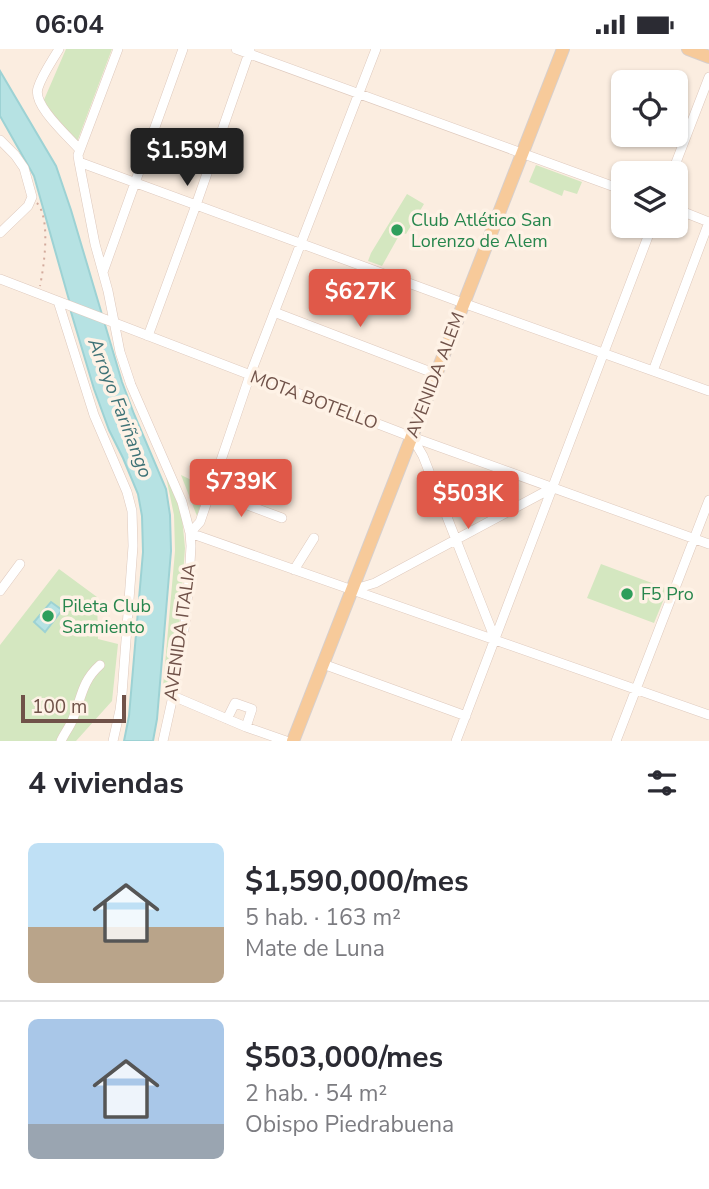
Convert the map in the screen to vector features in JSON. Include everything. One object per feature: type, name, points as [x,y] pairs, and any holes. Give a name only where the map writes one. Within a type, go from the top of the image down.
[{"type":"main road","name":"AVENIDA ALEM","points":[[293,741],[564,49]]},
{"type":"main road","points":[[688,49],[709,57]]},
{"type":"street","points":[[59,49],[38,87],[37,96],[41,106],[80,150]]},
{"type":"street","name":"AVENIDA ITALIA","points":[[118,49],[80,150],[79,162],[111,322],[131,385],[182,502],[190,533],[185,623],[163,741]]},
{"type":"street","points":[[103,272],[183,49]]},
{"type":"street","points":[[236,49],[249,51],[611,186]]},
{"type":"street","points":[[376,49],[250,375],[200,522],[190,533],[709,715]]},
{"type":"street","points":[[148,336],[197,205],[249,51]]},
{"type":"street","points":[[677,161],[709,77]]},
{"type":"street","points":[[0,141],[24,168],[32,197],[29,206],[0,233]]},
{"type":"street","points":[[79,162],[709,391]]},
{"type":"street","points":[[653,371],[709,222],[688,214]]},
{"type":"street","points":[[456,741],[647,238]]},
{"type":"street","name":"MOTA BOTELLO","points":[[0,279],[411,437],[709,544]]},
{"type":"street","points":[[62,303],[94,415],[127,492],[132,511],[133,546],[122,694],[113,741]]},
{"type":"street","points":[[274,312],[436,374]]},
{"type":"street","points":[[118,344],[122,337],[136,331]]},
{"type":"street","points":[[411,437],[422,456],[495,639]]},
{"type":"street","points":[[352,590],[375,583],[552,488]]},
{"type":"street","points":[[210,492],[282,518]]},
{"type":"street","points":[[616,741],[709,500]]},
{"type":"street","points":[[295,569],[314,538]]},
{"type":"street","points":[[0,591],[20,564]]},
{"type":"street","points":[[323,664],[466,716]]},
{"type":"street","points":[[61,741],[72,722],[83,687],[100,665]]},
{"type":"street","points":[[173,696],[286,741]]},
{"type":"street","points":[[227,719],[235,703],[252,709],[246,727]]},
{"type":"path","points":[[32,197],[41,208],[46,241],[38,294]]},
{"type":"green space","points":[[66,49],[112,49],[77,142],[43,102]]},
{"type":"green space","points":[[536,165],[582,182],[577,194],[564,190],[562,196],[529,182]]},
{"type":"green space","name":"Club Atlético San Lorenzo de Alem","points":[[407,194],[424,204],[406,234],[401,232],[382,266],[368,261],[371,253]]},
{"type":"green space","points":[[165,472],[182,517],[185,548],[178,642],[170,689],[163,687],[175,551],[174,515]]},
{"type":"green space","points":[[181,475],[206,487],[197,516]]},
{"type":"green space","name":"F5 Pro","points":[[601,564],[668,589],[654,623],[587,598]]},
{"type":"green space","points":[[59,569],[97,597],[98,639],[118,644],[112,701],[76,741],[0,741],[0,645]]},
{"type":"water","name":"Arroyo Fariñango","points":[[0,71],[56,166],[122,382],[166,489],[171,551],[153,741],[124,741],[129,716],[143,552],[138,494],[94,389],[34,176],[0,116]]},
{"type":"water","name":"Pileta Club Sarmiento","points":[[51,602],[62,610],[45,632],[34,622]]},
{"type":"place","name":"Club Atlético San Lorenzo de Alem","points":[[397,230]]},
{"type":"place","name":"F5 Pro","points":[[627,594]]},
{"type":"place","name":"Pileta Club Sarmiento","points":[[48,616]]}]
